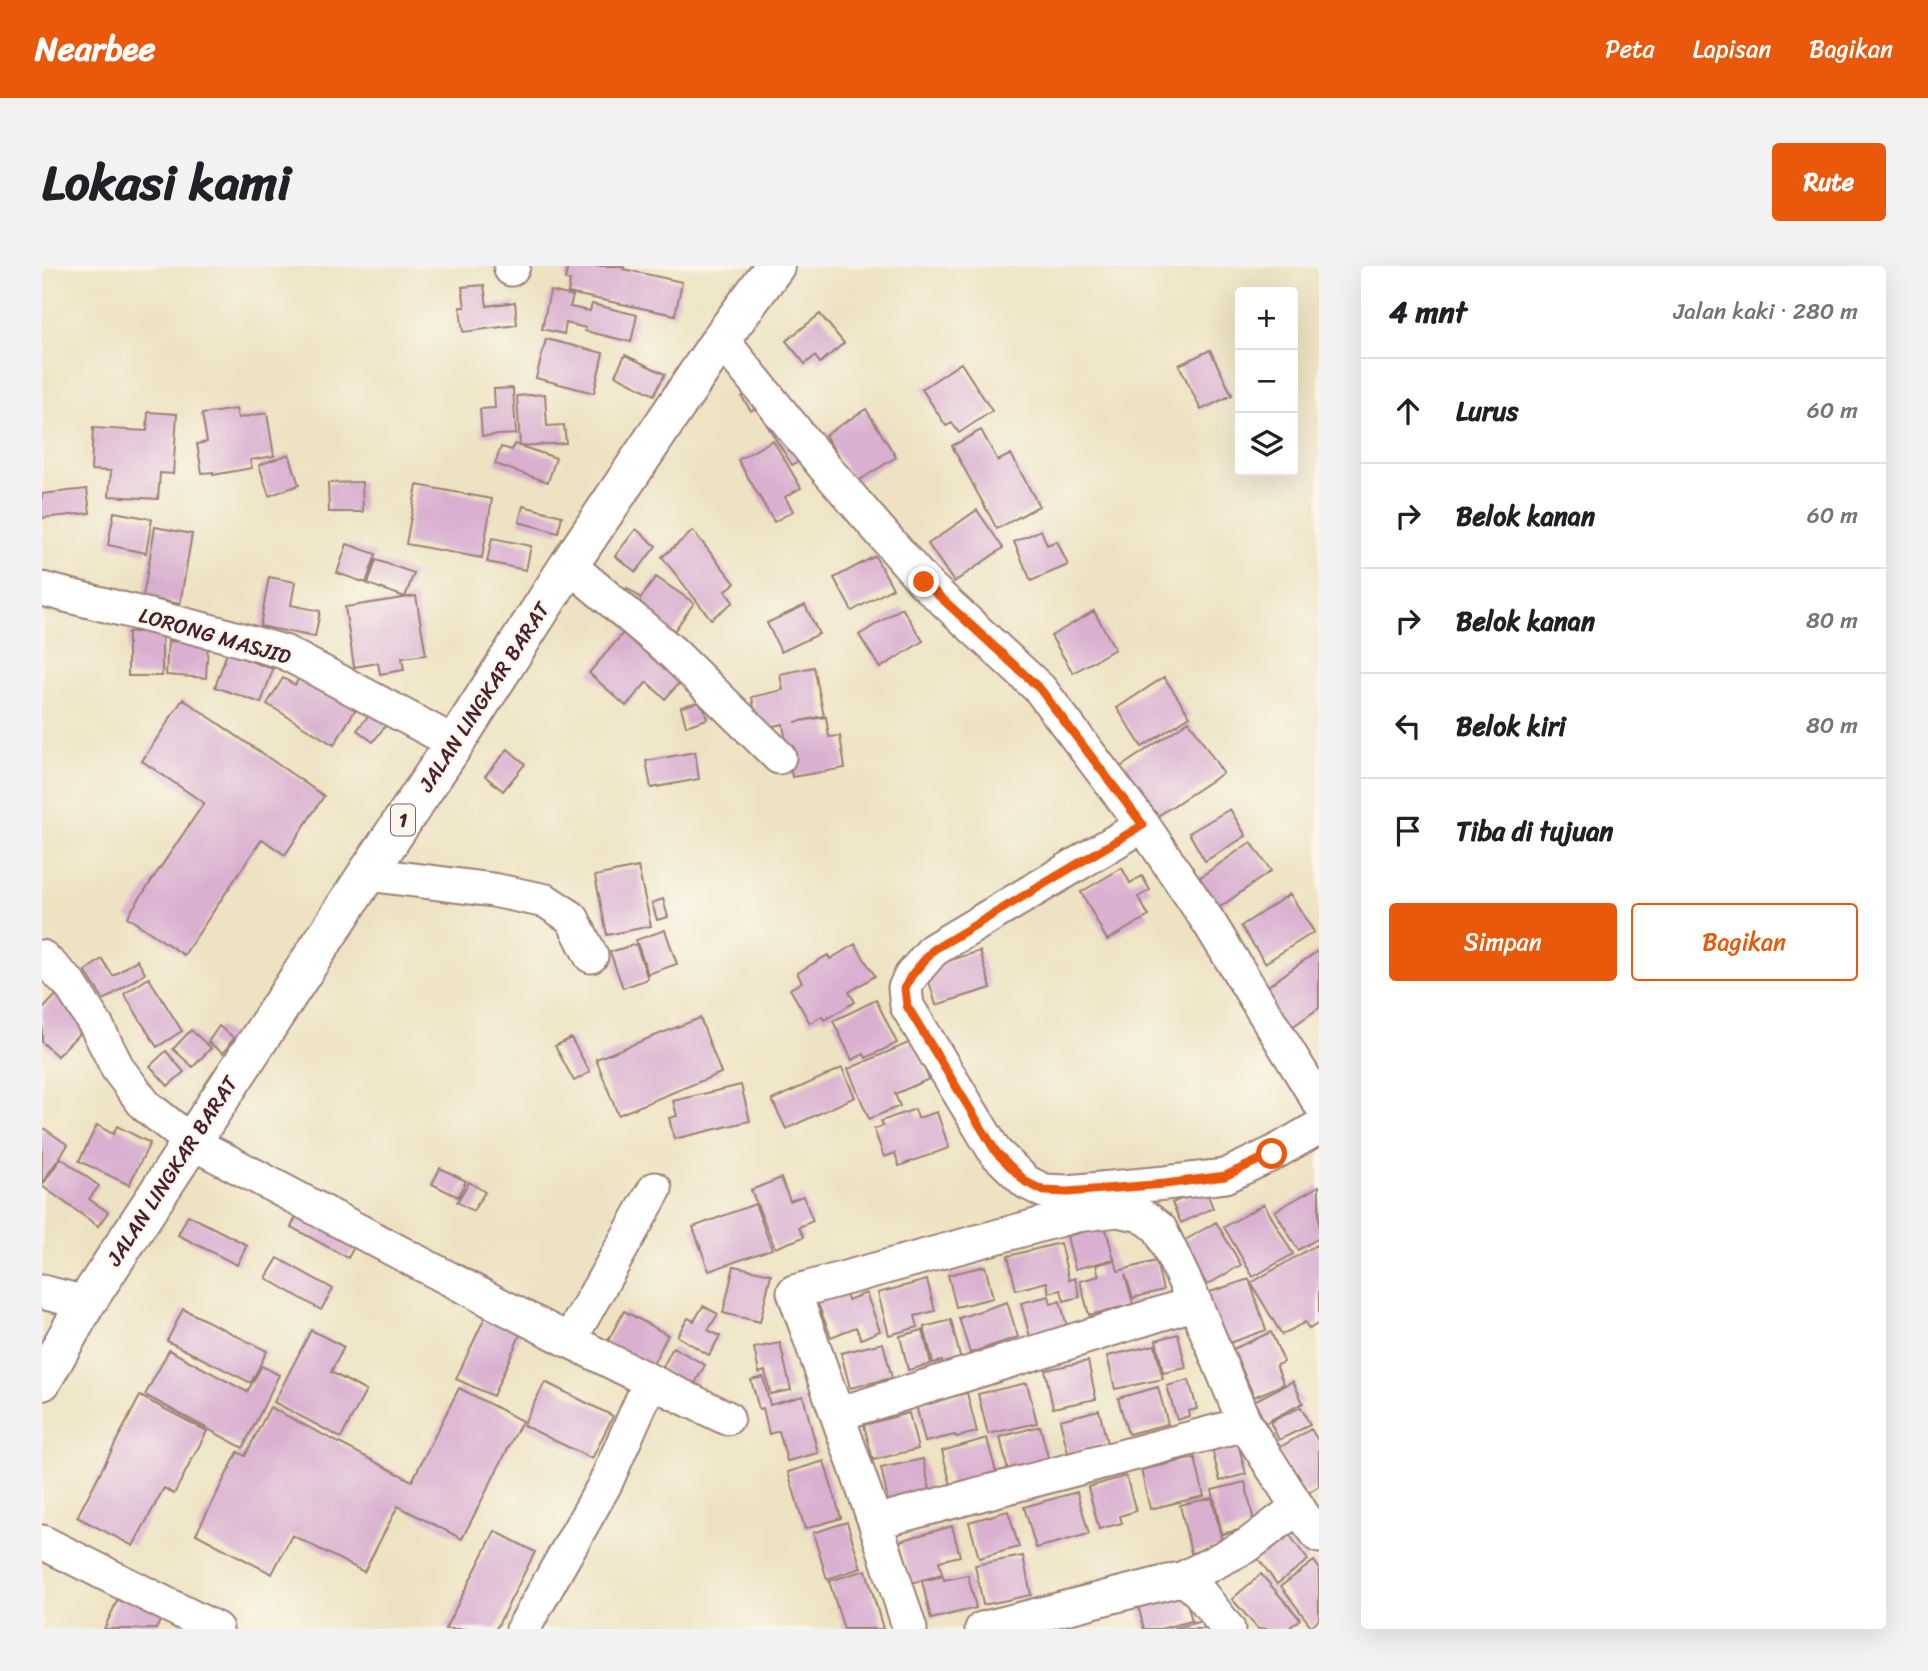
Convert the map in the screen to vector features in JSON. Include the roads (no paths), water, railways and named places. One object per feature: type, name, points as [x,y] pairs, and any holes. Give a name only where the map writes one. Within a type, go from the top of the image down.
[{"type":"highway","name":"JALAN LINGKAR BARAT","points":[[42,1381],[86,1303],[569,565],[721,339],[775,266]]},
{"type":"street","points":[[721,339],[828,471],[924,582],[1040,689],[1143,825],[1210,924],[1319,1102]]},
{"type":"street","points":[[569,565],[672,652],[779,757]]},
{"type":"street","name":"LORONG MASJID","points":[[42,589],[284,652],[455,743]]},
{"type":"street","points":[[1143,825],[933,950],[911,976],[905,988],[907,1006],[916,1022],[953,1078],[996,1152],[1026,1182],[1044,1191],[1068,1192],[1165,1184],[1225,1176],[1319,1128]]},
{"type":"street","points":[[367,874],[493,890],[546,901],[572,918],[591,957]]},
{"type":"street","points":[[42,957],[70,984],[97,1027],[118,1069],[145,1105],[191,1142],[569,1341],[727,1418]]},
{"type":"street","points":[[569,1341],[655,1189]]},
{"type":"street","points":[[910,1629],[876,1522],[794,1292],[1076,1215],[1117,1210],[1138,1214],[1160,1229],[1195,1303],[1245,1424],[1319,1536]]},
{"type":"street","points":[[42,1292],[86,1303]]},
{"type":"street","points":[[838,1414],[1195,1303]]},
{"type":"street","points":[[523,1629],[605,1484],[650,1382]]},
{"type":"street","points":[[876,1522],[1245,1424]]},
{"type":"street","points":[[982,1629],[1184,1578],[1248,1545],[1298,1507]]},
{"type":"street","points":[[42,1542],[216,1629]]},
{"type":"street","points":[[1184,1578],[1200,1593],[1228,1629]]}]
